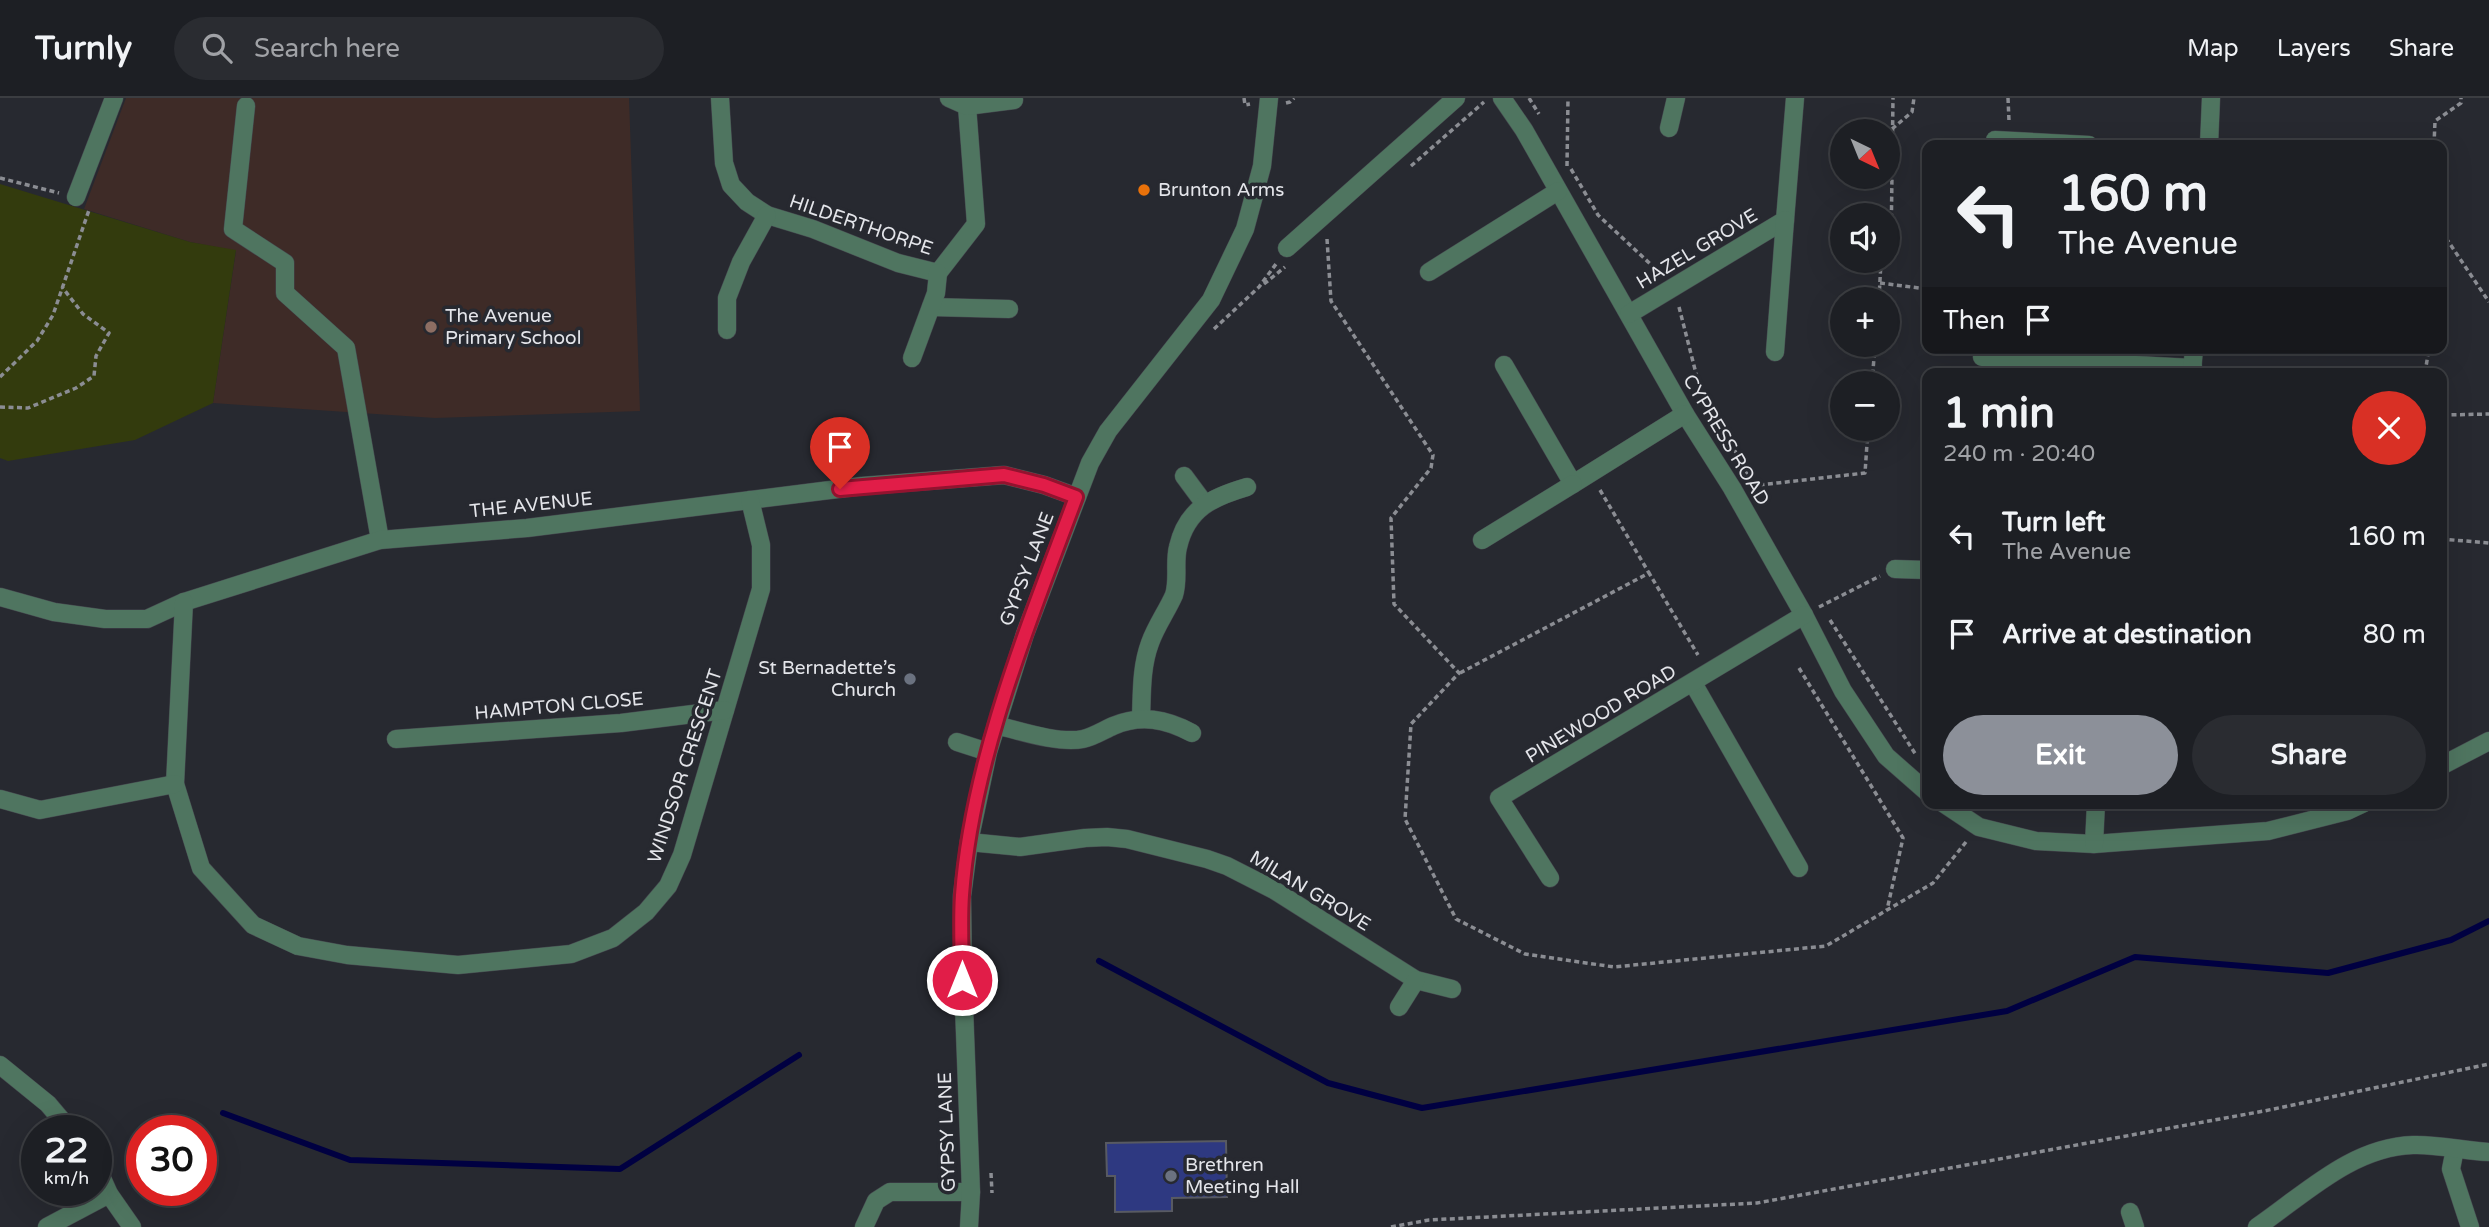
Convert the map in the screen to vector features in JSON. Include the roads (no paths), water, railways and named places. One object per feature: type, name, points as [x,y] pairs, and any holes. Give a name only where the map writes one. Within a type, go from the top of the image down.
[{"type":"street","points":[[76,197],[114,98]]},
{"type":"street","name":"HILDERTHORPE","points":[[720,98],[724,163],[731,185],[747,202],[767,215],[813,229],[898,263],[938,273],[976,224],[967,106]]},
{"type":"street","points":[[949,98],[967,106],[1014,100]]},
{"type":"street","name":"GYPSY LANE","points":[[969,1227],[971,1192],[962,980],[962,896],[969,842],[988,752],[1025,634],[1090,463],[1108,431],[1211,300],[1245,229],[1262,166],[1269,98]]},
{"type":"street","points":[[1287,248],[1456,98]]},
{"type":"street","name":"CYPRESS ROAD","points":[[1502,98],[1524,130],[1685,414],[1732,488],[1804,615],[1843,691],[1886,756],[1922,788]]},
{"type":"street","points":[[1669,128],[1676,98]]},
{"type":"street","name":"HAZEL GROVE","points":[[1775,352],[1795,98]]},
{"type":"street","points":[[2209,140],[2211,98]]},
{"type":"street","points":[[246,106],[233,229],[285,263],[285,293],[346,348],[380,540]]},
{"type":"street","points":[[1429,272],[1558,191]]},
{"type":"street","points":[[727,330],[727,298],[741,262],[767,215]]},
{"type":"street","name":"HAZEL GROVE","points":[[1629,314],[1785,220]]},
{"type":"street","points":[[912,358],[936,293],[938,273]]},
{"type":"street","points":[[931,307],[1009,309]]},
{"type":"street","points":[[1982,357],[2118,368]]},
{"type":"street","points":[[1504,365],[1573,484]]},
{"type":"street","points":[[1482,540],[1685,414]]},
{"type":"street","name":"THE AVENUE","points":[[0,597],[54,612],[106,619],[147,619],[184,602],[380,540],[527,528],[862,486],[1004,475],[1044,485],[1076,497]]},
{"type":"street","points":[[1184,476],[1204,503]]},
{"type":"street","points":[[1142,718],[1142,678],[1149,644],[1174,593],[1178,546],[1191,518],[1204,503],[1247,486]]},
{"type":"street","name":"WINDSOR CRESCENT","points":[[184,602],[175,784],[201,868],[253,925],[298,946],[347,956],[458,965],[571,954],[613,938],[646,912],[668,886],[682,855],[761,589],[761,545],[750,500]]},
{"type":"street","points":[[1895,569],[1922,570]]},
{"type":"street","name":"PINEWOOD ROAD","points":[[1550,878],[1499,798],[1804,615]]},
{"type":"street","points":[[1693,683],[1799,868]]},
{"type":"street","name":"HAMPTON CLOSE","points":[[396,739],[621,723],[725,710]]},
{"type":"street","points":[[996,725],[1063,739],[1083,739],[1119,723],[1142,718],[1175,724],[1192,733]]},
{"type":"street","points":[[2447,763],[2489,741]]},
{"type":"street","points":[[957,742],[988,752]]},
{"type":"street","points":[[0,799],[40,810],[175,784]]},
{"type":"street","points":[[1952,809],[1979,827],[2036,841],[2094,844],[2268,831],[2351,809]]},
{"type":"street","points":[[2094,844],[2096,809]]},
{"type":"street","name":"MILAN GROVE","points":[[969,842],[1020,847],[1107,837],[1127,839],[1207,859],[1274,890],[1416,980],[1452,989]]},
{"type":"street","points":[[1399,1007],[1416,980]]},
{"type":"street","points":[[0,1065],[48,1104],[57,1115]]},
{"type":"street","points":[[2259,1226],[2341,1167],[2367,1154],[2390,1147],[2416,1144],[2489,1152]]},
{"type":"street","points":[[2455,1149],[2451,1169],[2470,1227]]},
{"type":"street","points":[[864,1227],[876,1201],[890,1192],[971,1192]]},
{"type":"street","points":[[112,1198],[132,1227]]},
{"type":"street","points":[[47,1227],[86,1206]]},
{"type":"waterway","points":[[1099,961],[1328,1083],[1422,1108],[2007,1011],[2135,957],[2328,973],[2451,940],[2489,921]]},
{"type":"waterway","points":[[223,1113],[350,1160],[620,1169],[799,1055]]},
{"type":"place","name":"Brunton Arms","points":[[1144,190]]},
{"type":"place","name":"The Avenue Primary School","points":[[431,327]]},
{"type":"place","name":"St Bernadette’s Church","points":[[910,679]]},
{"type":"place","name":"Brethren Meeting Hall","points":[[1171,1176]]}]
